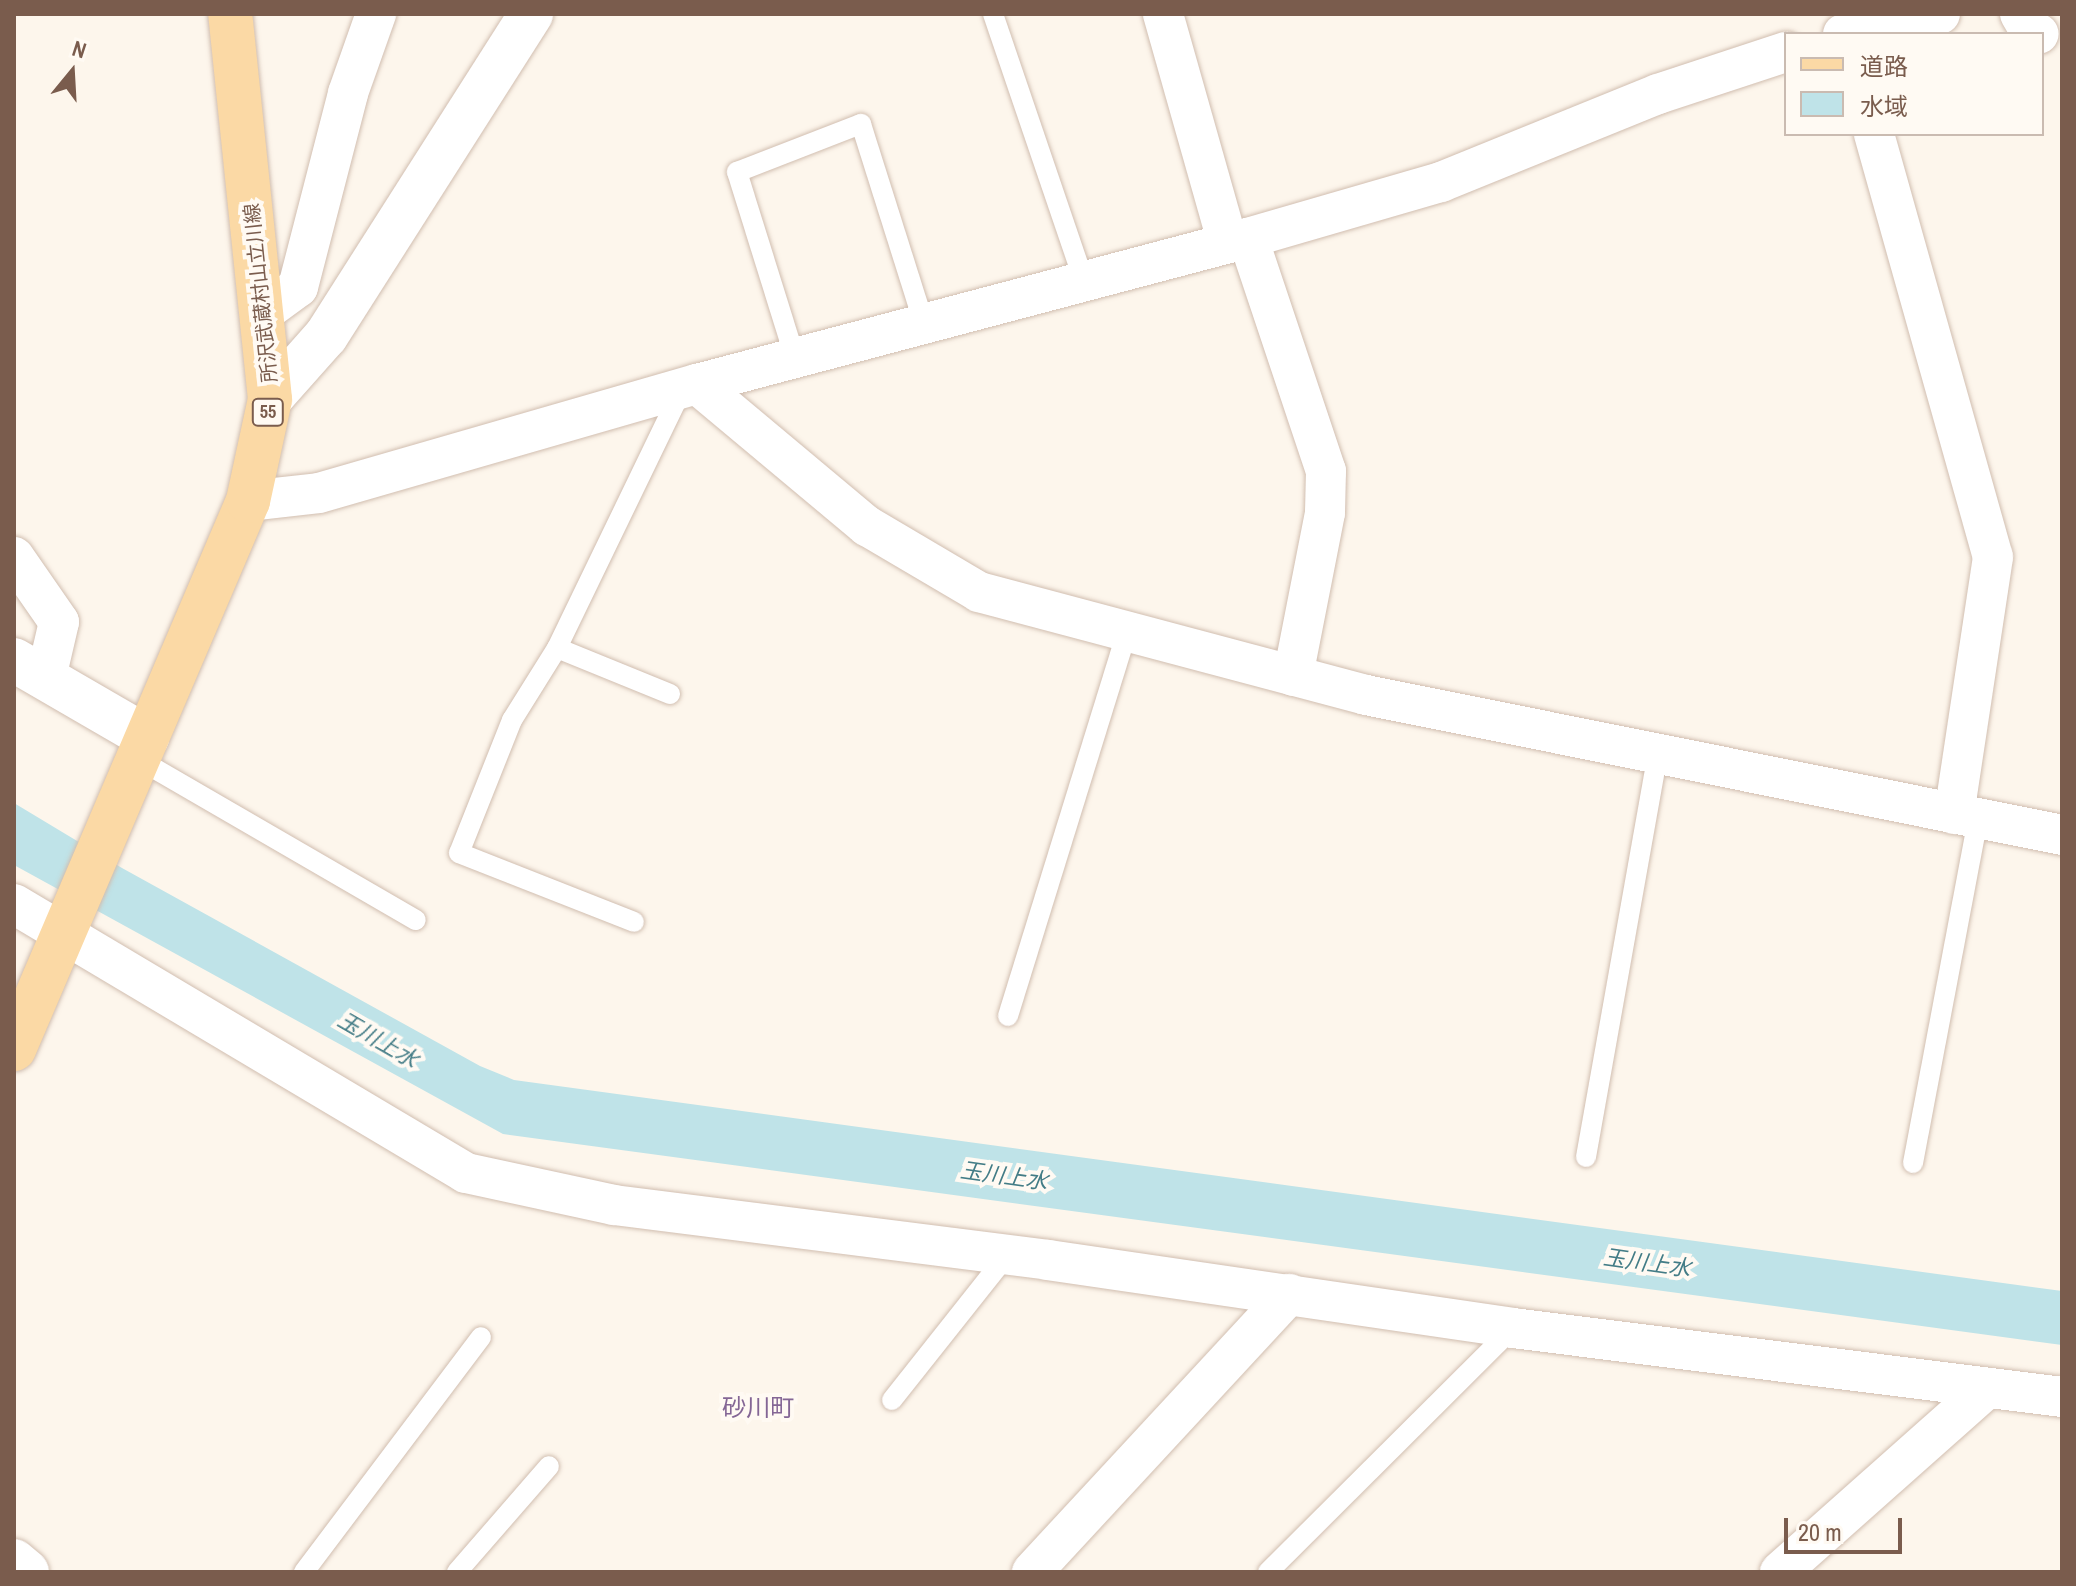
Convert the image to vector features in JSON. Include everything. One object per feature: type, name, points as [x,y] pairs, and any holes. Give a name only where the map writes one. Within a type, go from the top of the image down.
[{"type":"main road","name":"所沢武蔵村山立川線","points":[[137,760],[248,501],[270,399],[264,312],[230,14]]},
{"type":"main road","name":"55","points":[[14,1049],[137,760]]},
{"type":"street","points":[[264,312],[298,287],[348,93],[376,14]]},
{"type":"street","points":[[270,399],[326,336],[531,14]]},
{"type":"street","points":[[1163,14],[1238,241],[1326,471],[1325,513],[1293,676]]},
{"type":"street","points":[[2020,14],[2027,26],[2036,32]]},
{"type":"street","points":[[1854,32],[1923,16]]},
{"type":"street","points":[[2044,37],[2062,49]]},
{"type":"street","points":[[248,501],[319,493],[690,386],[1238,241],[1441,182],[1658,94],[1784,53]]},
{"type":"street","points":[[1875,136],[1993,557],[1966,816]]},
{"type":"street","points":[[690,386],[867,526],[979,592],[1366,695],[2062,835]]},
{"type":"street","points":[[14,557],[59,622],[30,669],[137,760]]},
{"type":"street","points":[[14,904],[68,926],[466,1173],[614,1205],[1007,1255],[1513,1328],[2062,1397]]},
{"type":"street","points":[[1032,1572],[1289,1294]]},
{"type":"street","points":[[1780,1572],[1987,1388]]},
{"type":"street","points":[[14,1561],[27,1572]]},
{"type":"lane","points":[[993,14],[1084,282]]},
{"type":"lane","points":[[795,358],[737,172],[861,124],[924,324]]},
{"type":"lane","points":[[634,922],[459,853],[512,720],[557,648],[690,386]]},
{"type":"lane","points":[[1008,1016],[1127,632]]},
{"type":"lane","points":[[557,648],[670,694]]},
{"type":"lane","points":[[1586,1157],[1658,754]]},
{"type":"lane","points":[[137,760],[416,920]]},
{"type":"lane","points":[[1913,1163],[1966,816]]},
{"type":"lane","points":[[892,1400],[1007,1255]]},
{"type":"lane","points":[[1268,1572],[1513,1328]]},
{"type":"lane","points":[[304,1572],[481,1337]]},
{"type":"lane","points":[[457,1572],[549,1466]]},
{"type":"water","name":"玉川上水","points":[[14,803],[122,868],[480,1066],[514,1080],[2062,1291],[2062,1345],[503,1134],[14,865]]},
{"type":"district","name":"砂川町","points":[[758,1408]]}]
